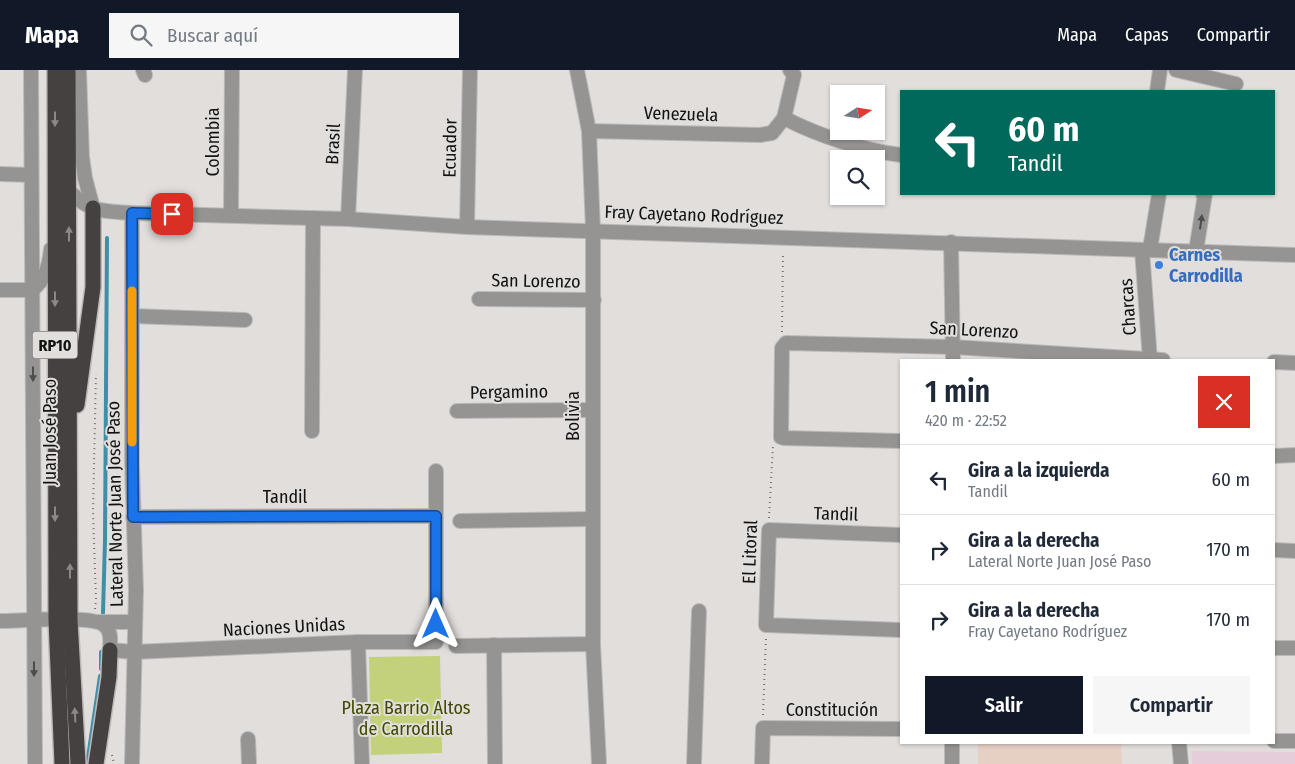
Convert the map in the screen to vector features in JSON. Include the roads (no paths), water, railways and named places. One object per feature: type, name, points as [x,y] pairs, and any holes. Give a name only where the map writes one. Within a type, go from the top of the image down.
[{"type":"highway","name":"Juan José Paso","points":[[55,70],[55,211],[63,620],[62,764]]},
{"type":"highway","name":"Juan José Paso","points":[[68,70],[68,476],[63,620],[78,764]]},
{"type":"highway","points":[[68,476],[93,287],[93,208]]},
{"type":"highway","points":[[96,764],[110,650]]},
{"type":"street","points":[[31,70],[35,764]]},
{"type":"street","points":[[79,70],[82,157],[93,208]]},
{"type":"street","name":"Colombia","points":[[231,215],[232,70]]},
{"type":"street","name":"Brasil","points":[[348,220],[356,70]]},
{"type":"street","name":"Ecuador","points":[[467,227],[470,70]]},
{"type":"street","name":"Bolivia","points":[[577,70],[589,131],[593,230],[593,644],[598,764]]},
{"type":"street","points":[[1157,90],[1160,70]]},
{"type":"street","points":[[1176,70],[1236,84]]},
{"type":"street","points":[[792,72],[784,118],[810,132],[886,153],[900,155]]},
{"type":"street","name":"Venezuela","points":[[589,131],[760,135],[772,133],[784,118]]},
{"type":"street","points":[[0,174],[31,175]]},
{"type":"street","points":[[69,192],[82,204],[93,208]]},
{"type":"street","name":"Charcas","points":[[1150,359],[1146,250],[1159,195]]},
{"type":"street","points":[[1196,251],[1205,195]]},
{"type":"street","name":"Fray Cayetano Rodríguez","points":[[93,208],[132,213],[313,218],[467,227],[1295,255]]},
{"type":"street","points":[[0,290],[32,290],[39,285],[50,260],[55,211]]},
{"type":"street","name":"Lateral Norte Juan José Paso","points":[[132,213],[135,622],[132,764]]},
{"type":"street","points":[[312,431],[313,218]]},
{"type":"street","points":[[951,242],[953,354]]},
{"type":"street","name":"San Lorenzo","points":[[478,299],[594,300]]},
{"type":"street","points":[[132,316],[246,320]]},
{"type":"street","name":"San Lorenzo","points":[[900,441],[784,438],[781,436],[783,346],[786,343],[953,354],[1117,359]]},
{"type":"street","points":[[1275,362],[1295,363]]},
{"type":"street","name":"Pergamino","points":[[457,411],[592,410]]},
{"type":"street","points":[[1275,456],[1295,456]]},
{"type":"street","points":[[436,471],[436,516]]},
{"type":"street","name":"Tandil","points":[[133,517],[436,516]]},
{"type":"street","name":"Naciones Unidas","points":[[110,650],[134,652],[358,642],[436,642],[436,516]]},
{"type":"street","points":[[460,521],[592,519]]},
{"type":"street","name":"Tandil","points":[[769,530],[900,535]]},
{"type":"street","name":"El Litoral","points":[[769,530],[766,625],[900,630]]},
{"type":"street","points":[[1275,550],[1295,550]]},
{"type":"street","points":[[694,764],[699,611]]},
{"type":"street","points":[[0,621],[135,622]]},
{"type":"street","points":[[93,621],[105,625],[108,630],[110,650]]},
{"type":"street","points":[[358,642],[362,764]]},
{"type":"street","points":[[456,646],[593,644]]},
{"type":"street","points":[[494,645],[495,764]]},
{"type":"street","points":[[1275,648],[1295,648]]},
{"type":"street","name":"Constitución","points":[[762,764],[763,728],[900,729]]},
{"type":"street","points":[[248,739],[249,764]]},
{"type":"street","points":[[1275,741],[1295,741]]},
{"type":"street","points":[[952,744],[952,764]]},
{"type":"street","points":[[1180,744],[1181,764]]},
{"type":"waterway","points":[[103,613],[107,238]]},
{"type":"waterway","points":[[101,652],[101,669]]},
{"type":"waterway","points":[[87,764],[100,676]]},
{"type":"place","name":"Carnes Carrodilla","points":[[1159,265]]},
{"type":"park label","name":"Plaza Barrio Altos de Carrodilla","points":[[406,718]]}]
